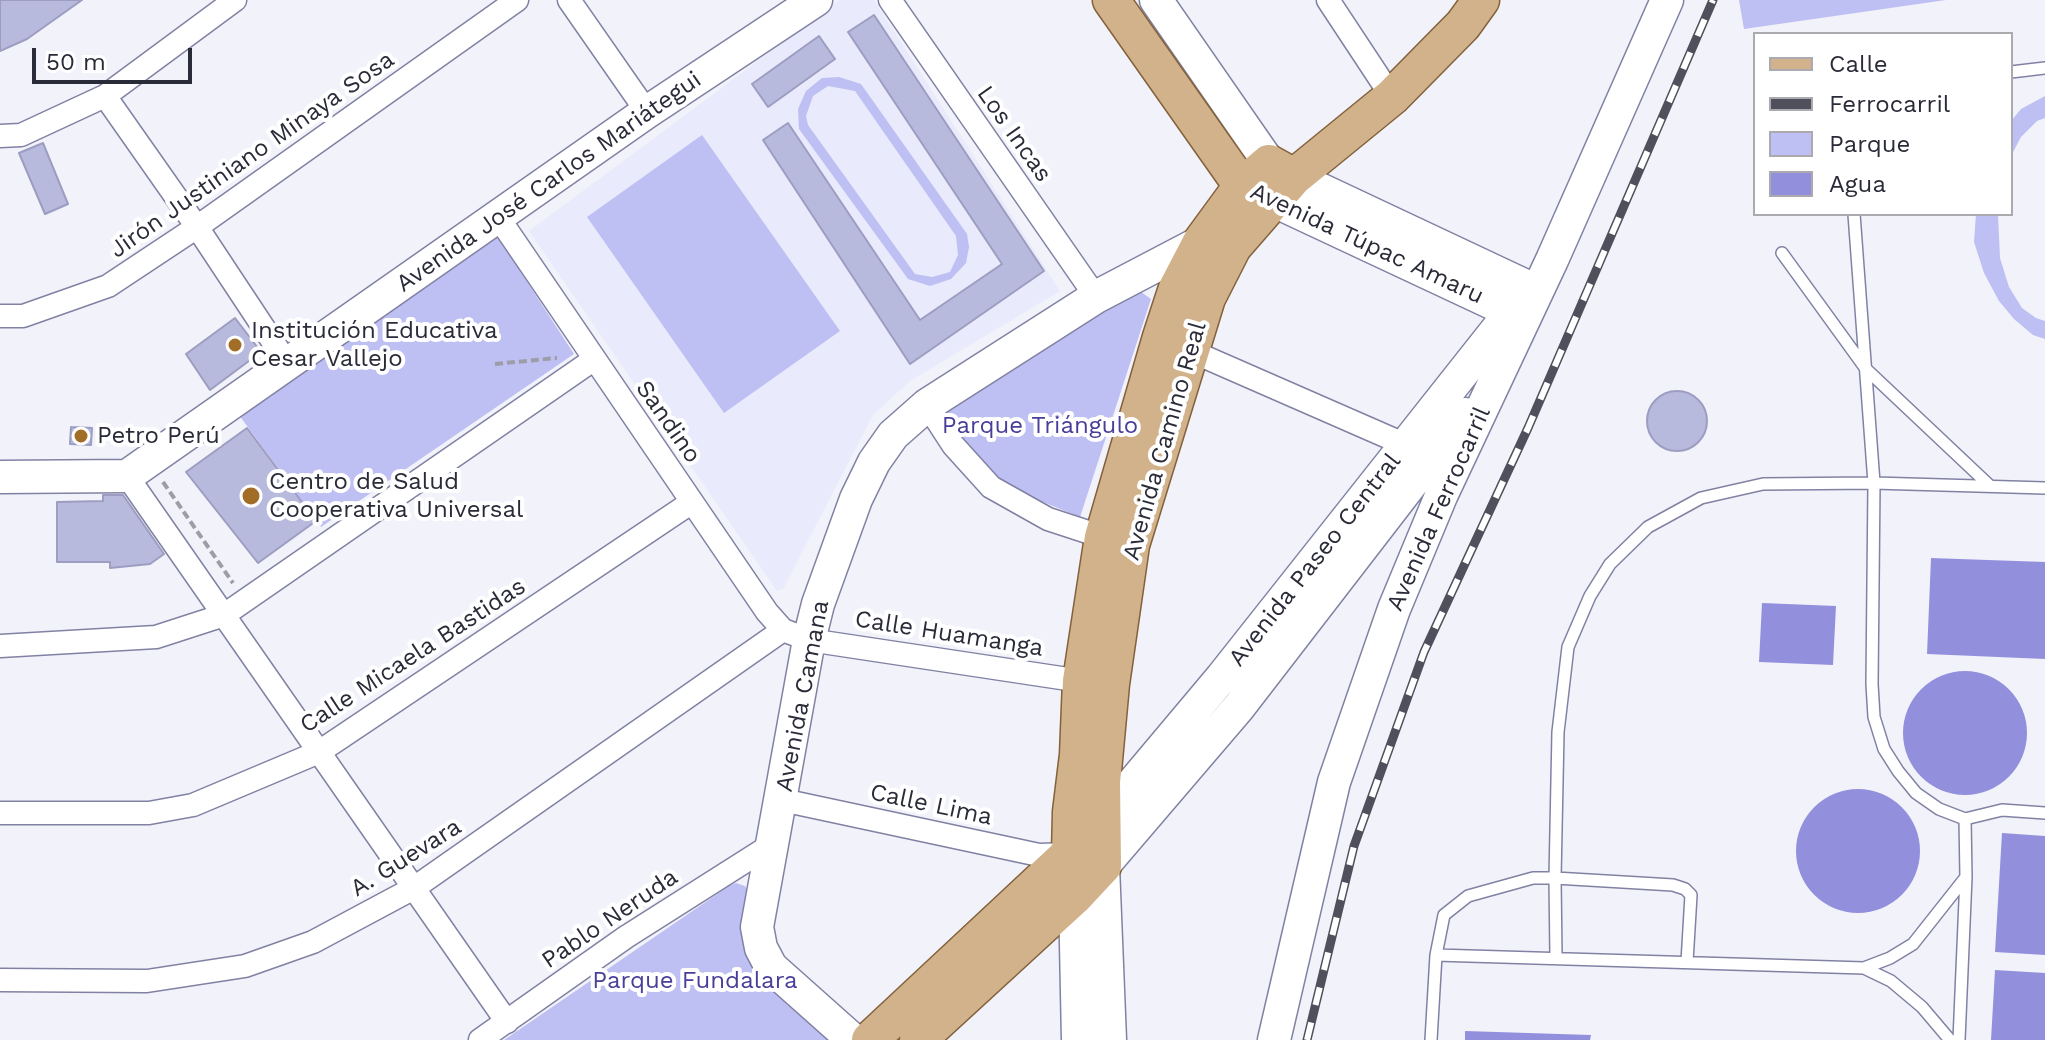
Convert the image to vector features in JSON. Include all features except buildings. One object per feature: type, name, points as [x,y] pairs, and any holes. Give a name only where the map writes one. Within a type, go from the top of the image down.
[{"type":"main road","name":"Avenida Túpac Amaru","points":[[1111,0],[1269,182]]},
{"type":"main road","name":"Avenida Camino Real","points":[[1075,896],[1087,860],[1081,681],[1103,537],[1177,288],[1269,182],[1392,97],[1463,25],[1481,0]]},
{"type":"main road","name":"Avenida Camino Real","points":[[1101,821],[1111,684],[1131,545],[1207,298],[1217,244]]},
{"type":"main road","name":"Avenida Paseo Central","points":[[1087,860],[1101,821]]},
{"type":"main road","points":[[870,1040],[1087,860]]},
{"type":"main road","points":[[918,1040],[1075,896]]},
{"type":"street","points":[[0,136],[21,135],[105,96],[235,0]]},
{"type":"street","name":"Jirón Justiniano Minaya Sosa","points":[[0,316],[23,316],[108,286],[197,227],[517,0]]},
{"type":"street","points":[[569,0],[647,112]]},
{"type":"street","name":"Avenida José Carlos Mariátegui","points":[[127,476],[647,112],[816,0]]},
{"type":"street","name":"Los Incas","points":[[890,0],[1096,297]]},
{"type":"street","name":"Avenida Túpac Amaru","points":[[1156,0],[1269,182],[1521,306]]},
{"type":"street","points":[[1328,0],[1392,97]]},
{"type":"street","name":"Avenida Ferrocarril","points":[[1274,1040],[1334,782],[1394,609],[1441,496],[1504,362],[1521,306],[1552,260],[1667,0]]},
{"type":"street","points":[[105,96],[287,363]]},
{"type":"street","name":"Sandino","points":[[498,217],[767,612],[796,635]]},
{"type":"street","name":"Avenida Camana","points":[[853,1040],[771,967],[761,948],[757,927],[782,800],[796,635],[829,574],[856,499],[874,462],[893,435],[927,405],[1096,297],[1217,244]]},
{"type":"street","name":"Avenida Paseo Central","points":[[1101,821],[1222,677],[1521,306]]},
{"type":"street","points":[[1191,351],[1406,445]]},
{"type":"street","points":[[0,646],[156,637],[224,615],[593,360]]},
{"type":"street","name":"Avenida Paseo Central","points":[[1087,860],[1239,707],[1504,362]]},
{"type":"street","points":[[927,405],[953,445],[991,487],[1048,519],[1103,537]]},
{"type":"street","points":[[0,477],[127,476],[507,1022]]},
{"type":"street","name":"Calle Micaela Bastidas","points":[[0,813],[149,813],[193,805],[319,752],[692,502]]},
{"type":"street","name":"Calle Huamanga","points":[[796,635],[1081,681]]},
{"type":"street","name":"A. Guevara","points":[[0,980],[147,981],[245,966],[313,942],[414,888],[796,635]]},
{"type":"street","name":"Calle Lima","points":[[782,800],[1039,855],[1087,860]]},
{"type":"street","name":"Pablo Neruda","points":[[480,1040],[626,937],[771,845]]},
{"type":"street","name":"Avenida Camino Real","points":[[1087,860],[1110,1040]]},
{"type":"street","name":"Avenida Camino Real","points":[[1075,896],[1078,1040]]},
{"type":"lane","points":[[2013,72],[2045,68]]},
{"type":"lane","points":[[1854,216],[1874,483],[1872,684],[1874,717],[1884,749],[1916,793],[1939,809],[1965,819],[2002,810],[2045,813]]},
{"type":"lane","points":[[1782,253],[1866,369],[1989,485]]},
{"type":"lane","points":[[1556,957],[1558,732],[1568,647],[1590,596],[1610,564],[1648,527],[1701,498],[1763,484],[1874,483],[2045,488]]},
{"type":"lane","points":[[1959,1040],[1966,877],[1965,819]]},
{"type":"lane","points":[[1436,955],[1864,968],[1890,958],[1913,944],[1966,877]]},
{"type":"lane","points":[[1431,1040],[1436,955],[1444,915],[1468,896],[1533,878],[1673,885],[1691,895],[1687,962]]},
{"type":"lane","points":[[1864,968],[1891,981],[1912,998],[1950,1040]]},
{"type":"path","points":[[495,364],[558,358]]},
{"type":"path","points":[[161,480],[235,587]]},
{"type":"shaded area","points":[[840,0],[874,0],[1060,291],[910,381],[873,415],[783,589],[777,591],[529,231]]},
{"type":"green space","points":[[1739,0],[1946,0],[1744,29]]},
{"type":"green space","points":[[839,77],[861,84],[967,234],[969,247],[966,263],[951,279],[930,286],[908,279],[799,129],[798,109],[806,91],[822,78]],"holes":[[[828,86],[855,91],[956,236],[958,255],[950,272],[932,277],[915,274],[808,125],[806,116],[813,96]]]},
{"type":"green space","points":[[2045,96],[2045,118],[2037,121],[2021,137],[2013,152],[2013,119],[2021,109]]},
{"type":"green space","points":[[702,135],[840,331],[724,413],[587,217]]},
{"type":"green space","points":[[1976,216],[1998,216],[2000,258],[2009,287],[2022,308],[2045,321],[2045,339],[2033,335],[1999,301],[1984,273],[1974,242]]},
{"type":"green space","points":[[494,231],[574,354],[321,527],[239,415]]},
{"type":"green space","name":"Parque Triángulo","points":[[1134,287],[1151,299],[1080,517],[1000,481],[966,450],[938,412]]},
{"type":"green space","name":"Parque Fundalara","points":[[736,883],[745,886],[749,893],[766,981],[827,1040],[504,1040],[729,886]]},
{"type":"water","points":[[1931,558],[2045,562],[2045,659],[1927,654]]},
{"type":"water","points":[[1762,603],[1836,606],[1833,665],[1759,662]]},
{"type":"water","points":[[1965,671],[1989,675],[2009,689],[2023,709],[2027,733],[2023,757],[2009,777],[1989,791],[1965,795],[1941,791],[1921,777],[1907,757],[1903,733],[1907,709],[1921,689],[1941,675]]},
{"type":"water","points":[[1858,789],[1882,793],[1902,807],[1916,827],[1920,851],[1916,875],[1902,895],[1882,909],[1858,913],[1834,909],[1814,895],[1800,875],[1796,851],[1800,827],[1814,807],[1834,793]]},
{"type":"water","points":[[2002,833],[2045,836],[2045,955],[1995,952]]},
{"type":"water","points":[[1995,970],[2045,973],[2045,1040],[1991,1040]]},
{"type":"water","points":[[1465,1031],[1591,1035],[1590,1040],[1465,1040]]},
{"type":"railway","points":[[1307,1040],[1354,846],[1424,652],[1528,428],[1713,0]]},
{"type":"place","name":"Institución Educativa Cesar Vallejo","points":[[235,345]]},
{"type":"place","name":"Petro Perú","points":[[81,436]]},
{"type":"place","name":"Centro de Salud Cooperativa Universal","points":[[251,496]]}]
